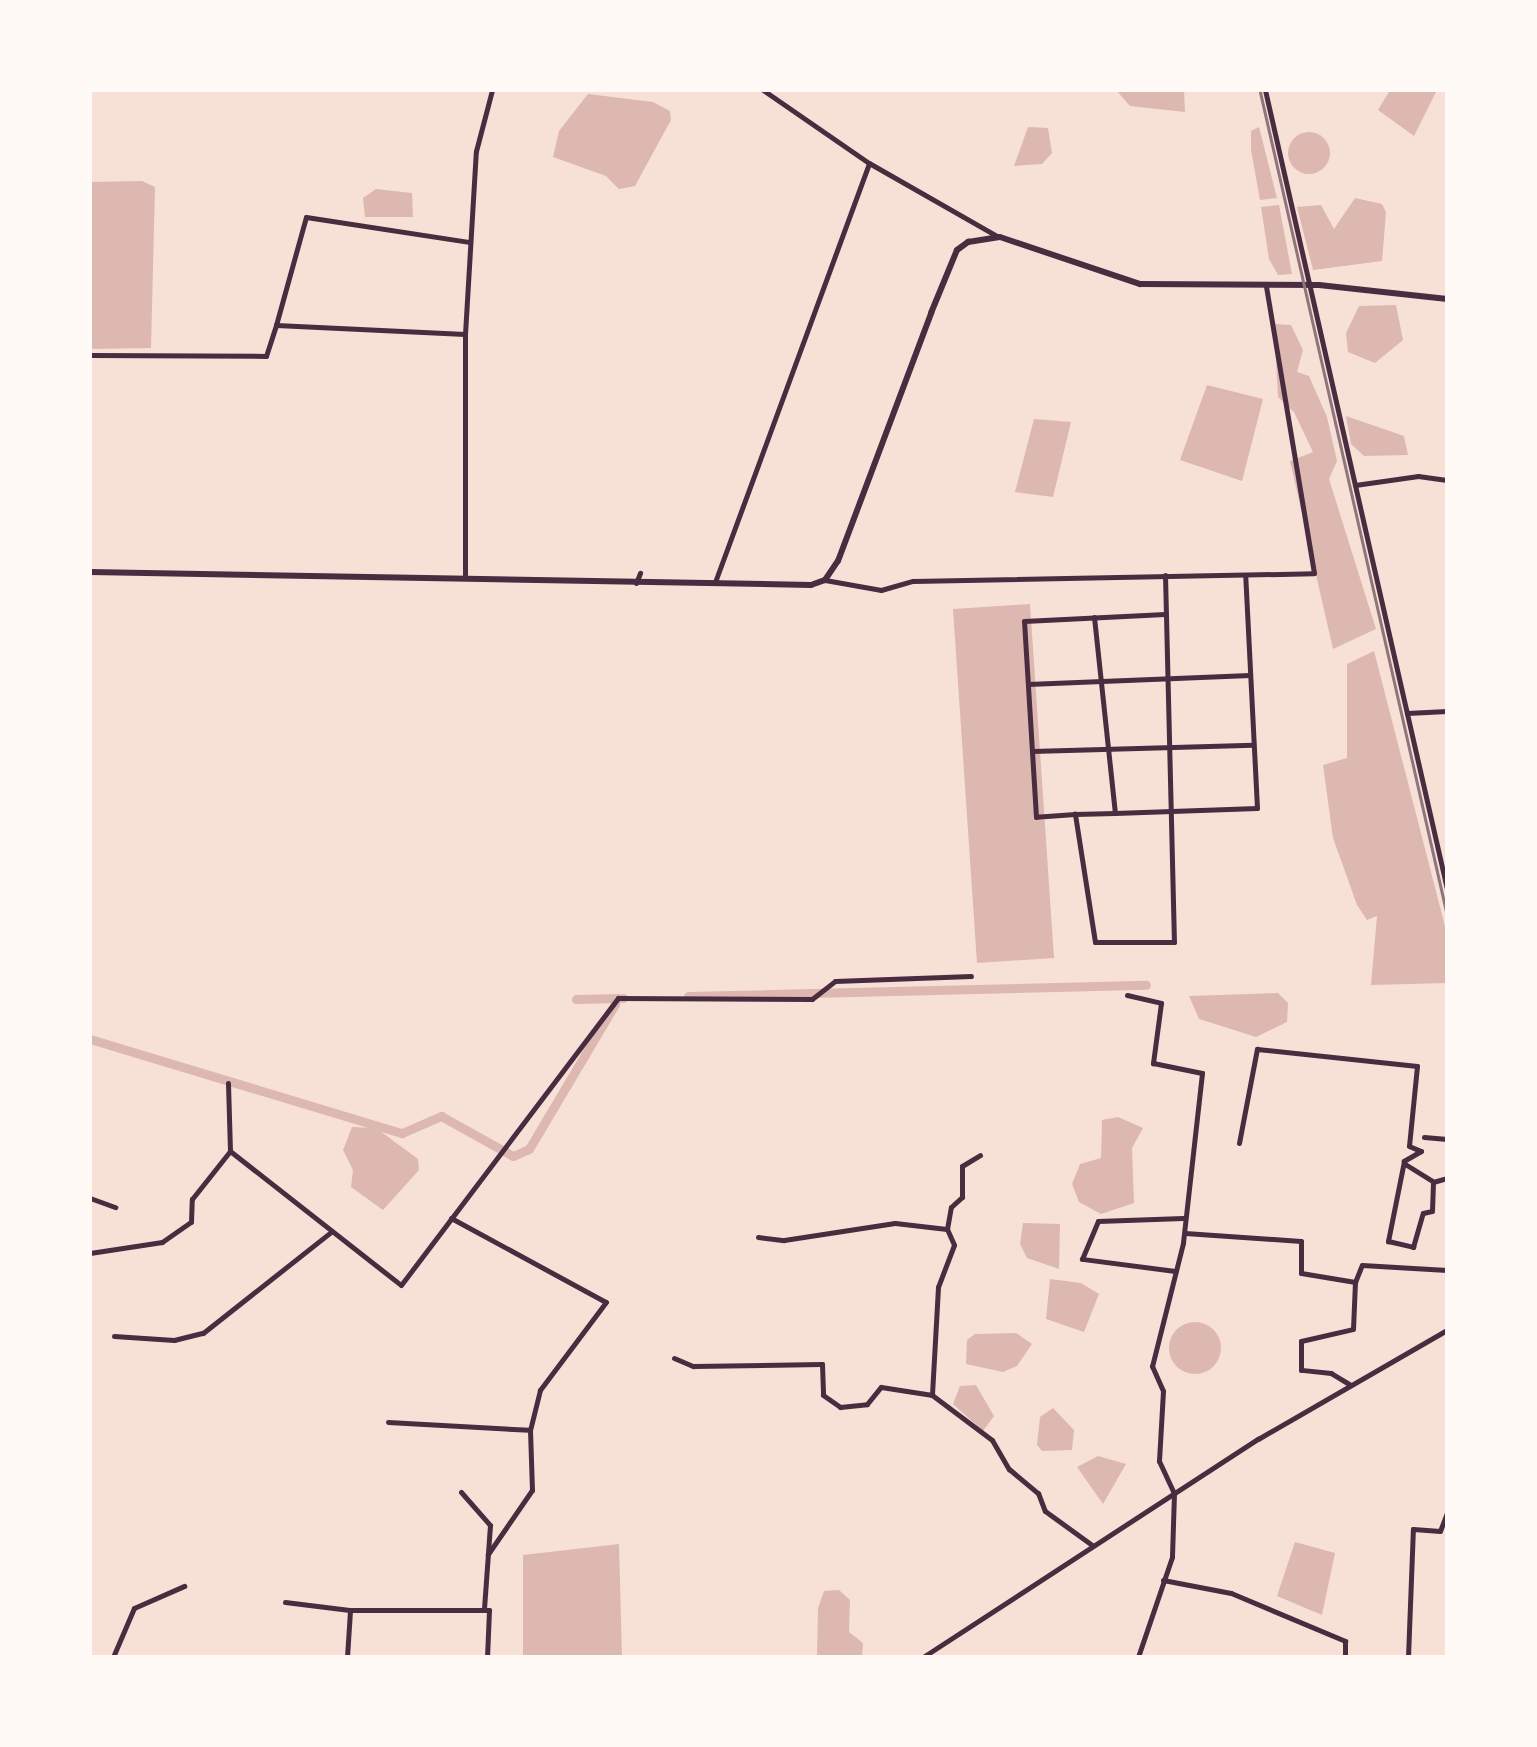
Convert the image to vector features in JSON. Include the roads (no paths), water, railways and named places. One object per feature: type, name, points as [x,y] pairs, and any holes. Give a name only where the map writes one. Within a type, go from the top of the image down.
[{"type":"street","points":[[465,578],[465,334],[470,242],[476,151],[492,90]]},
{"type":"street","points":[[762,90],[869,164],[1000,237],[1140,284],[1311,285],[1447,298]]},
{"type":"street","points":[[1265,90],[1447,888]]},
{"type":"street","points":[[715,582],[869,164]]},
{"type":"street","points":[[90,355],[266,356],[306,218],[470,242]]},
{"type":"street","points":[[825,580],[838,562],[957,250],[1000,237]]},
{"type":"street","points":[[90,572],[636,583],[825,580],[881,590],[913,581],[1314,573],[1266,284]]},
{"type":"street","points":[[276,325],[465,334]]},
{"type":"street","points":[[1354,485],[1418,476],[1447,480]]},
{"type":"street","points":[[636,583],[640,572]]},
{"type":"street","points":[[1166,614],[1024,621],[1036,817],[1256,808],[1245,574]]},
{"type":"street","points":[[1075,814],[1094,942],[1174,942],[1164,575]]},
{"type":"street","points":[[1094,617],[1115,813]]},
{"type":"street","points":[[1028,684],[1250,676]]},
{"type":"street","points":[[1407,713],[1447,712]]},
{"type":"street","points":[[1032,751],[1254,745]]},
{"type":"street","points":[[230,1151],[401,1285],[618,998],[812,1000],[835,981],[971,976]]},
{"type":"street","points":[[1126,995],[1161,1003],[1153,1064],[1202,1073],[1185,1233],[1152,1366],[1163,1391],[1159,1462],[1174,1493],[1172,1557],[1138,1657]]},
{"type":"street","points":[[1238,1143],[1256,1049],[1417,1066],[1409,1146],[1421,1150],[1404,1161],[1388,1241],[1413,1247],[1424,1213],[1432,1211],[1433,1182]]},
{"type":"street","points":[[90,1253],[162,1242],[192,1222],[192,1199],[230,1151],[228,1084]]},
{"type":"street","points":[[1424,1137],[1447,1139]]},
{"type":"street","points":[[932,1395],[938,1287],[954,1245],[947,1229],[951,1207],[962,1198],[962,1166],[980,1155]]},
{"type":"street","points":[[1404,1161],[1410,1173],[1433,1182],[1447,1178]]},
{"type":"street","points":[[90,1198],[115,1207]]},
{"type":"street","points":[[452,1218],[606,1302],[540,1390],[530,1430],[532,1490],[488,1554]]},
{"type":"street","points":[[1175,1271],[1082,1259],[1098,1221],[1183,1218]]},
{"type":"street","points":[[758,1237],[784,1240],[895,1223],[947,1229]]},
{"type":"street","points":[[114,1336],[174,1340],[202,1333],[332,1231]]},
{"type":"street","points":[[1185,1233],[1300,1241],[1302,1272],[1356,1282]]},
{"type":"street","points":[[1349,1384],[1331,1373],[1301,1370],[1301,1341],[1353,1330],[1356,1282],[1362,1265],[1447,1270]]},
{"type":"street","points":[[923,1657],[1174,1493],[1349,1384],[1447,1330]]},
{"type":"street","points":[[674,1358],[693,1366],[822,1364],[823,1395],[840,1407],[867,1404],[881,1387],[932,1395],[973,1432],[992,1440],[1008,1470],[1038,1493],[1045,1511],[1092,1545]]},
{"type":"street","points":[[388,1422],[530,1430]]},
{"type":"street","points":[[461,1492],[490,1525],[484,1610],[487,1657]]},
{"type":"street","points":[[1408,1657],[1414,1529],[1440,1531],[1447,1513]]},
{"type":"street","points":[[1163,1580],[1231,1593],[1344,1640],[1345,1657]]},
{"type":"street","points":[[113,1657],[134,1608],[184,1586]]},
{"type":"street","points":[[285,1602],[350,1610],[484,1610]]},
{"type":"street","points":[[347,1657],[350,1610]]},
{"type":"waterway","points":[[688,996],[1146,985]]},
{"type":"waterway","points":[[576,999],[623,998]]},
{"type":"waterway","points":[[90,1039],[402,1133],[441,1116],[513,1156],[529,1149],[615,1004]]},
{"type":"railway","points":[[1260,90],[1447,914]]}]
